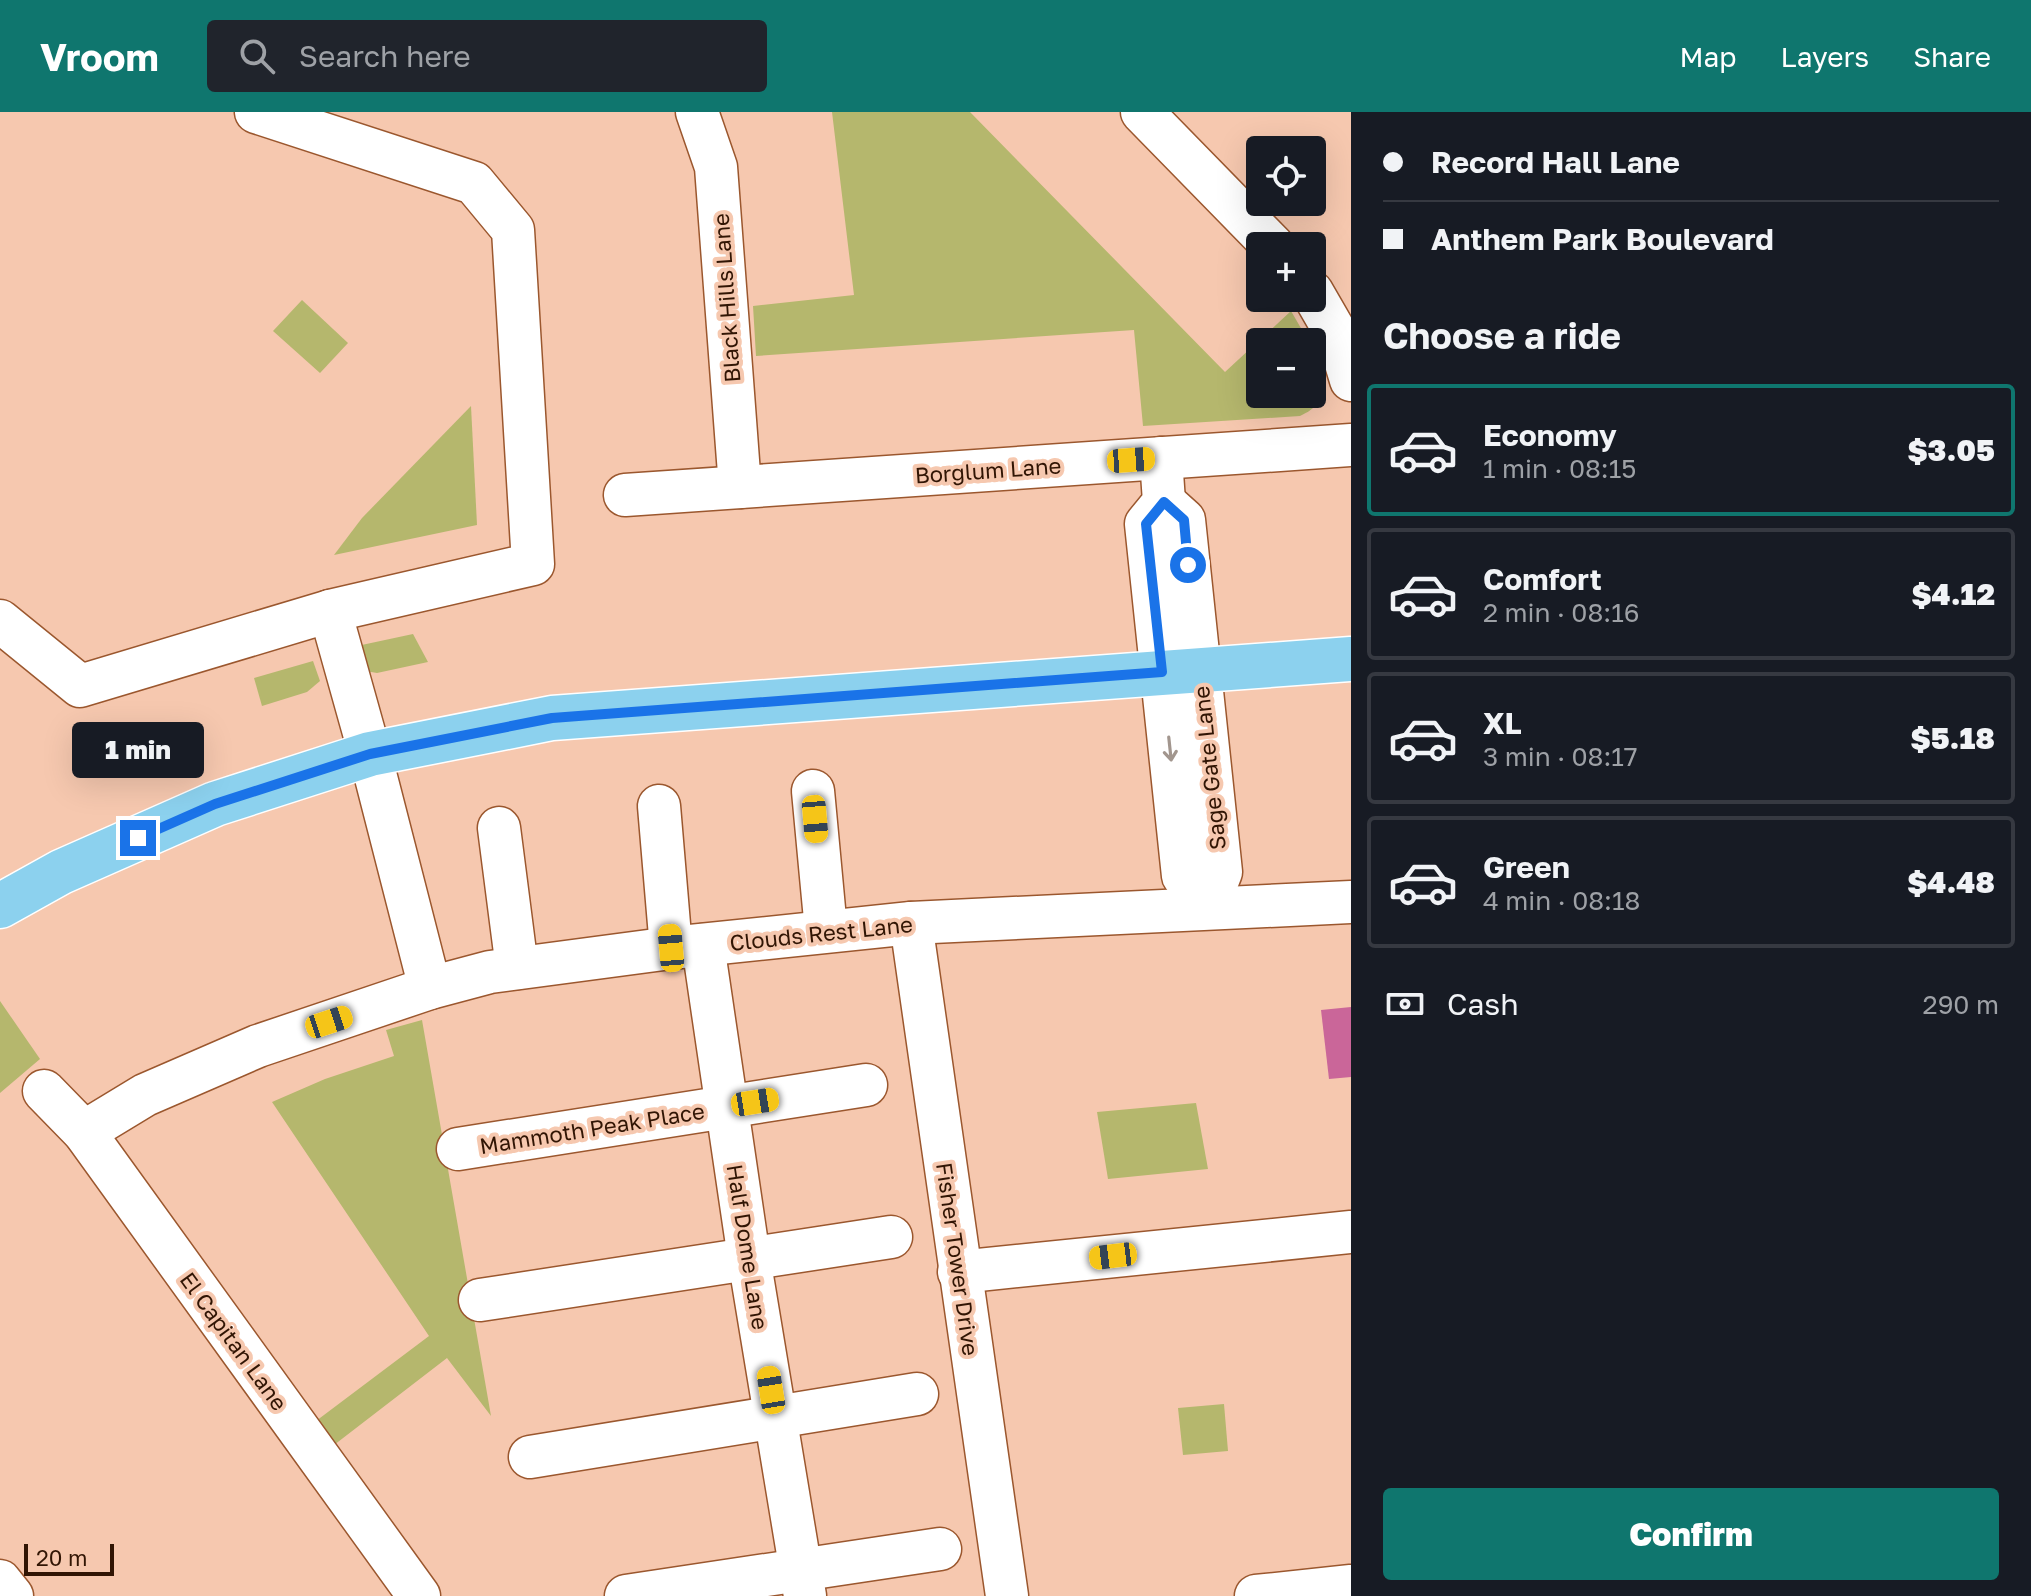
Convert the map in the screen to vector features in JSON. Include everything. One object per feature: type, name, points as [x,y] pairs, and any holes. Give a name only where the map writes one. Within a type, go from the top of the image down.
[{"type":"main road","points":[[0,906],[61,872],[215,804],[370,754],[552,718],[1351,659]]},
{"type":"street","points":[[0,621],[80,686],[330,611],[533,564],[513,230],[474,183],[256,112]]},
{"type":"street","name":"Black Hills Lane","points":[[697,112],[716,167],[740,487]]},
{"type":"street","points":[[1142,112],[1259,232]]},
{"type":"street","points":[[1324,312],[1338,337],[1351,380]]},
{"type":"street","name":"Borglum Lane","points":[[625,495],[1351,445]]},
{"type":"street","name":"Sage Gate Lane","points":[[1161,458],[1164,502],[1184,520],[1180,670],[1221,872],[1207,908]]},
{"type":"street","points":[[330,611],[430,988]]},
{"type":"street","points":[[813,791],[826,930]]},
{"type":"street","name":"Half Dome Lane","points":[[659,806],[687,946],[727,1107],[803,1583]]},
{"type":"street","points":[[499,828],[517,968]]},
{"type":"street","name":"Clouds Rest Lane","points":[[84,1132],[145,1095],[258,1046],[430,988],[517,968],[826,930],[911,923],[1351,902]]},
{"type":"street","name":"Fisher Tower Drive","points":[[911,923],[1007,1596]]},
{"type":"street","name":"Mammoth Peak Place","points":[[458,1149],[866,1085]]},
{"type":"street","name":"El Capitan Lane","points":[[44,1091],[84,1132],[419,1596]]},
{"type":"street","points":[[959,1272],[1351,1232]]},
{"type":"street","points":[[480,1300],[891,1237]]},
{"type":"street","points":[[530,1457],[917,1394]]},
{"type":"street","points":[[626,1596],[803,1583],[940,1549]]},
{"type":"street","points":[[0,1581],[12,1596]]},
{"type":"street","points":[[1256,1596],[1351,1586]]},
{"type":"green space","points":[[832,112],[970,112],[1225,372],[1246,353],[1246,408],[1312,408],[1300,416],[1143,426],[1134,330],[756,356],[753,306],[854,295]]},
{"type":"green space","points":[[302,300],[348,343],[320,373],[273,331]]},
{"type":"green space","points":[[1290,312],[1301,328],[1273,328]]},
{"type":"green space","points":[[471,406],[477,525],[334,555],[362,518]]},
{"type":"green space","points":[[413,634],[428,662],[377,673],[360,670],[357,646]]},
{"type":"green space","points":[[313,661],[320,681],[307,692],[262,706],[254,678]]},
{"type":"green space","points":[[0,1001],[40,1059],[0,1093]]},
{"type":"green space","points":[[422,1020],[491,1416],[447,1358],[334,1445],[316,1421],[429,1336],[272,1102],[325,1079],[394,1056],[386,1030]]},
{"type":"green space","points":[[1196,1103],[1208,1169],[1108,1179],[1097,1112]]},
{"type":"green space","points":[[1224,1404],[1228,1451],[1183,1455],[1178,1408]]},
{"type":"shaded area","points":[[1351,1007],[1351,1077],[1329,1079],[1321,1010]]},
{"type":"route","points":[[138,838],[215,804],[370,754],[552,718],[1162,672],[1146,524],[1164,502],[1184,520],[1188,565]]}]
